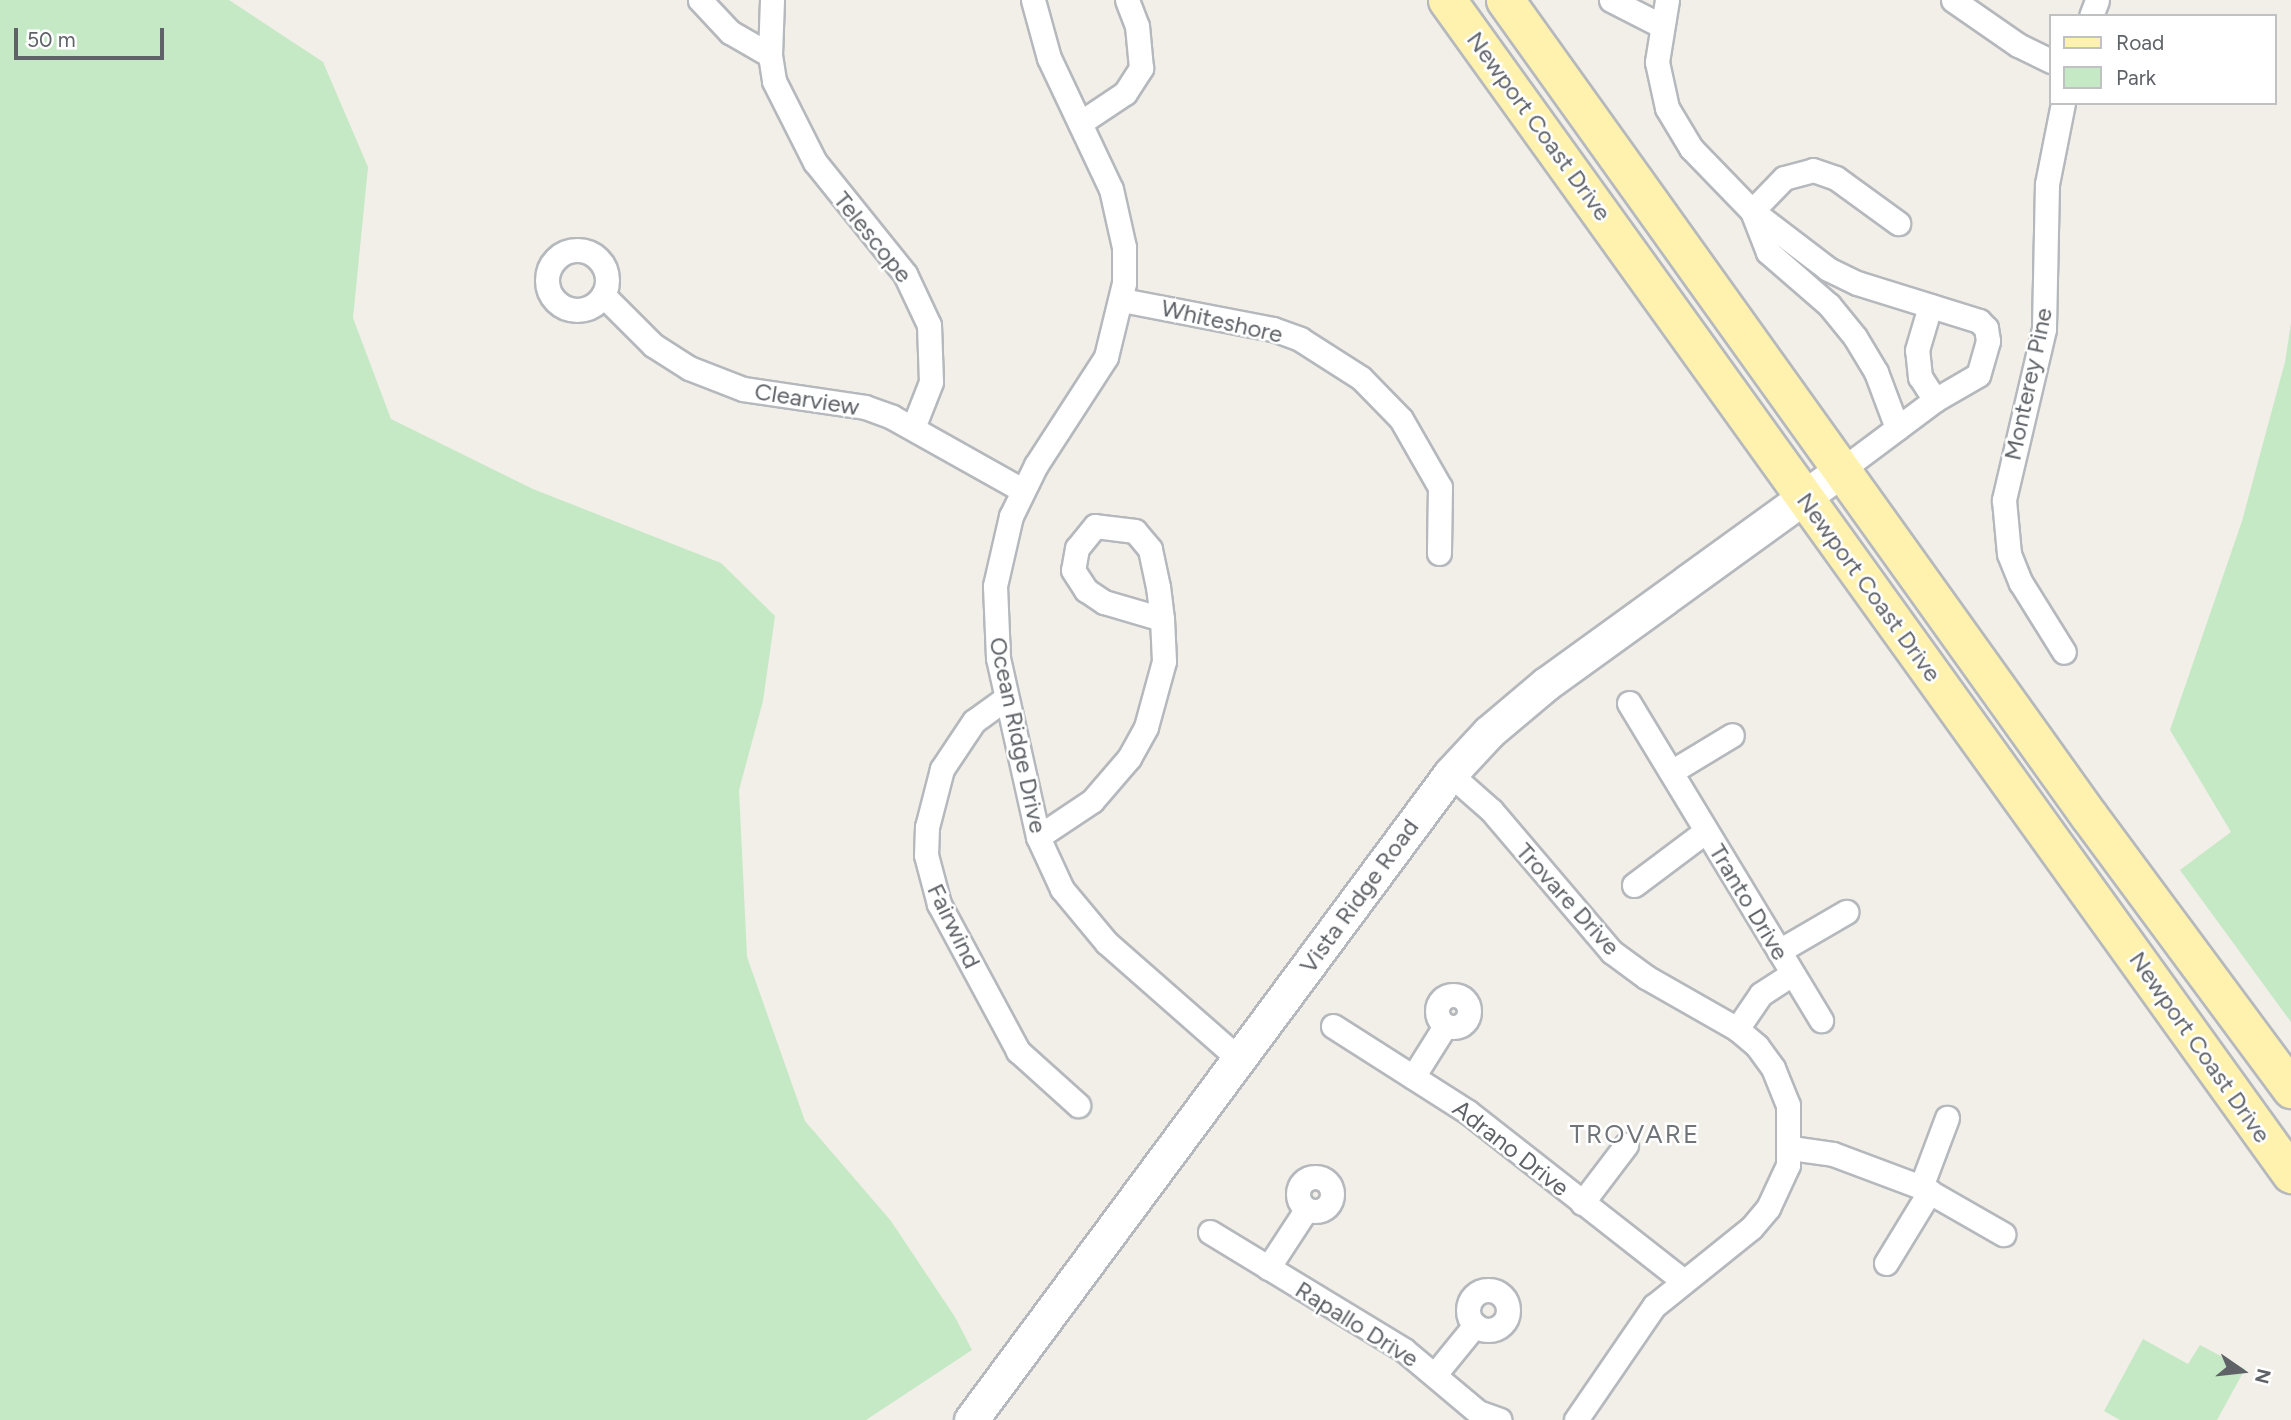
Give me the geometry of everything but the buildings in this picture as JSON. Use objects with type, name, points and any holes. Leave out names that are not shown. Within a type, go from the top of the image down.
[{"type":"main road","name":"Newport Coast Drive","points":[[1447,0],[2291,1174]]},
{"type":"main road","name":"Newport Coast Drive","points":[[1504,0],[1843,468],[2089,817],[2291,1089]]},
{"type":"street","points":[[700,0],[730,32],[769,55]]},
{"type":"street","name":"Telescope","points":[[772,0],[769,55],[774,81],[816,162],[920,298],[933,354],[931,382],[913,428]]},
{"type":"street","name":"Ocean Ridge Drive","points":[[1033,0],[1049,58],[1111,189],[1120,224],[1122,300],[1106,357],[1089,389],[1022,490],[1002,543],[995,586],[995,629],[1006,698],[1038,837],[1062,889],[1089,926],[1239,1059]]},
{"type":"street","points":[[1080,123],[1125,93],[1140,68],[1137,26],[1127,0]]},
{"type":"street","points":[[1611,0],[1660,25]]},
{"type":"street","points":[[1667,0],[1660,25],[1657,62],[1671,114],[1691,148],[1752,211],[1828,269],[1857,284],[1979,320],[1987,341],[1978,375],[1936,400],[1843,468]]},
{"type":"street","points":[[1953,0],[2018,45],[2050,61]]},
{"type":"street","name":"Monterey Pine","points":[[2063,105],[2047,184],[2044,330],[2004,500],[2009,554],[2021,583],[2064,652]]},
{"type":"street","points":[[1752,211],[1784,178],[1813,170],[1836,178],[1898,223]]},
{"type":"street","points":[[1752,211],[1768,251],[1829,305],[1855,337],[1876,372],[1896,428]]},
{"type":"street","name":"Clearview","points":[[603,295],[653,345],[715,380],[785,397],[865,407],[913,428],[1022,490]]},
{"type":"street","name":"Whiteshore","points":[[1122,300],[1273,329],[1300,340],[1361,378],[1401,419],[1440,487],[1439,552]]},
{"type":"street","points":[[1930,306],[1917,350],[1920,377],[1936,400]]},
{"type":"street","name":"Vista Ridge Road","points":[[971,1420],[1450,774],[1516,708],[1843,468]]},
{"type":"street","points":[[1038,837],[1092,801],[1129,758],[1157,695],[1164,661],[1162,619],[1150,549],[1135,531],[1095,526],[1077,548],[1073,570],[1086,590],[1104,602],[1162,619]]},
{"type":"street","name":"Fairwind","points":[[1006,698],[974,721],[942,769],[927,827],[926,856],[939,904],[1018,1051],[1079,1105]]},
{"type":"street","name":"Tranto Drive","points":[[1629,703],[1821,1020]]},
{"type":"street","points":[[1671,772],[1732,735]]},
{"type":"street","name":"Trovare Drive","points":[[1450,774],[1491,810],[1612,952],[1646,977],[1737,1029],[1757,1046],[1782,1086],[1791,1125],[1791,1148]]},
{"type":"street","name":"Tranto Drive","points":[[1634,885],[1706,831]]},
{"type":"street","points":[[1779,951],[1846,912]]},
{"type":"street","name":"Tranto Drive","points":[[1737,1029],[1761,994],[1792,974]]},
{"type":"street","name":"Adrano Drive","points":[[1333,1026],[1468,1112],[1682,1280]]},
{"type":"street","points":[[1413,1077],[1445,1026]]},
{"type":"street","points":[[1886,1263],[1925,1189],[1947,1118]]},
{"type":"street","points":[[1582,1203],[1626,1145]]},
{"type":"street","points":[[1576,1420],[1635,1330],[1682,1280],[1751,1228],[1768,1208],[1779,1190],[1791,1148],[1833,1154],[1925,1189],[2003,1234]]},
{"type":"street","points":[[1268,1268],[1306,1210]]},
{"type":"street","name":"Rapallo Drive","points":[[1210,1232],[1436,1373],[1478,1412],[1500,1420]]},
{"type":"street","points":[[1436,1373],[1475,1325]]},
{"type":"green space","points":[[0,0],[229,0],[323,62],[368,167],[353,318],[391,419],[533,489],[721,563],[775,616],[763,701],[739,790],[747,957],[805,1121],[891,1221],[955,1317],[972,1350],[866,1420],[0,1420]]},
{"type":"green space","points":[[2291,323],[2291,1022],[2180,870],[2231,832],[2170,730],[2242,521],[2285,362]]},
{"type":"green space","points":[[2143,1339],[2188,1364],[2200,1345],[2245,1369],[2217,1420],[2120,1420],[2104,1411]]},
{"type":"district","name":"TROVARE","points":[[1635,1135]]}]
